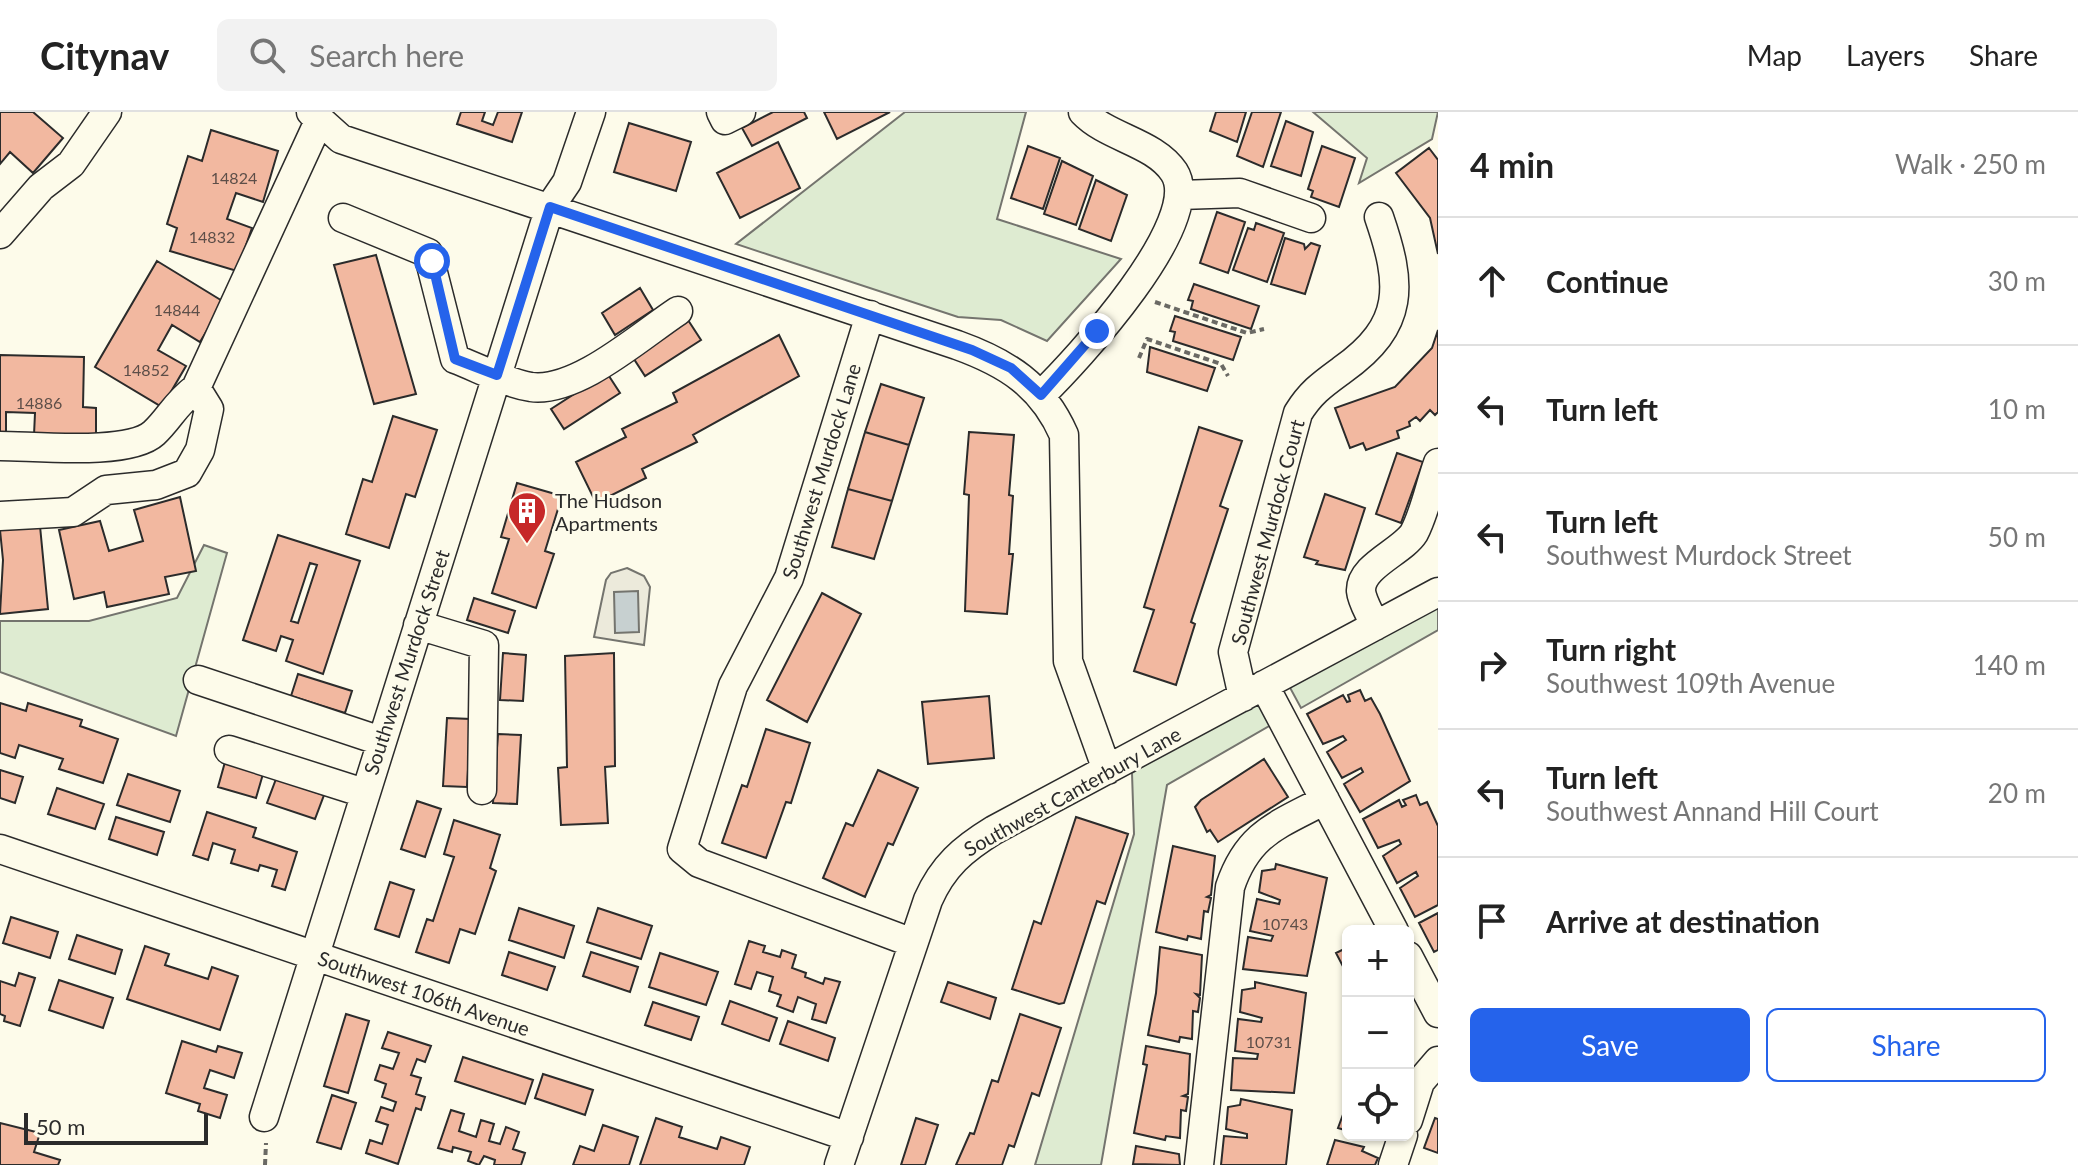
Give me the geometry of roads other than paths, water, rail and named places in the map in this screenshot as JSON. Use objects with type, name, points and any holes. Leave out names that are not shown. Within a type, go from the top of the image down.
[{"type":"street","points":[[0,234],[41,187],[71,164],[107,112]]},
{"type":"street","name":"Southwest Murdock Street","points":[[264,1117],[550,207],[567,182],[591,112]]},
{"type":"street","points":[[721,112],[725,120],[741,112]]},
{"type":"street","points":[[1041,395],[1145,271],[1166,237],[1180,195],[1179,183],[1163,160],[1116,137],[1083,112]]},
{"type":"street","points":[[0,446],[138,443],[154,433],[176,403],[196,388],[315,116],[341,139],[870,315],[994,359],[1011,368],[1041,395],[1064,435],[1068,661],[1107,770]]},
{"type":"street","points":[[1180,195],[1240,193],[1311,218]]},
{"type":"street","name":"Southwest Murdock Court","points":[[1379,217],[1397,281],[1388,325],[1343,369],[1320,383],[1298,413],[1233,652],[1254,691],[1325,800],[1391,925]]},
{"type":"street","points":[[343,218],[428,253],[455,359],[533,387],[563,384],[678,311]]},
{"type":"street","name":"Southwest Murdock Lane","points":[[870,315],[789,578],[733,686],[682,849],[699,863],[913,943]]},
{"type":"street","points":[[0,516],[73,512],[106,490],[145,487],[187,473],[200,450],[209,409],[196,388]]},
{"type":"street","points":[[138,443],[137,468],[145,487]]},
{"type":"street","points":[[1375,626],[1361,594],[1362,585],[1374,568],[1408,542],[1438,463]]},
{"type":"street","name":"Southwest Canterbury Lane","points":[[839,1165],[936,882],[957,855],[994,830],[1438,592]]},
{"type":"street","points":[[418,625],[484,645],[482,790]]},
{"type":"street","points":[[198,680],[381,741]]},
{"type":"street","points":[[229,750],[364,793]]},
{"type":"street","points":[[1199,1165],[1230,887],[1237,866],[1248,847],[1265,834],[1325,800]]},
{"type":"street","name":"Southwest 106th Avenue","points":[[0,849],[849,1137]]},
{"type":"street","points":[[1414,967],[1438,1013]]},
{"type":"street","points":[[1414,1101],[1420,1082],[1438,1061]]},
{"type":"street","points":[[1393,1165],[1401,1141]]},
{"type":"place","name":"The Hudson Apartments","points":[[527,545]]}]
